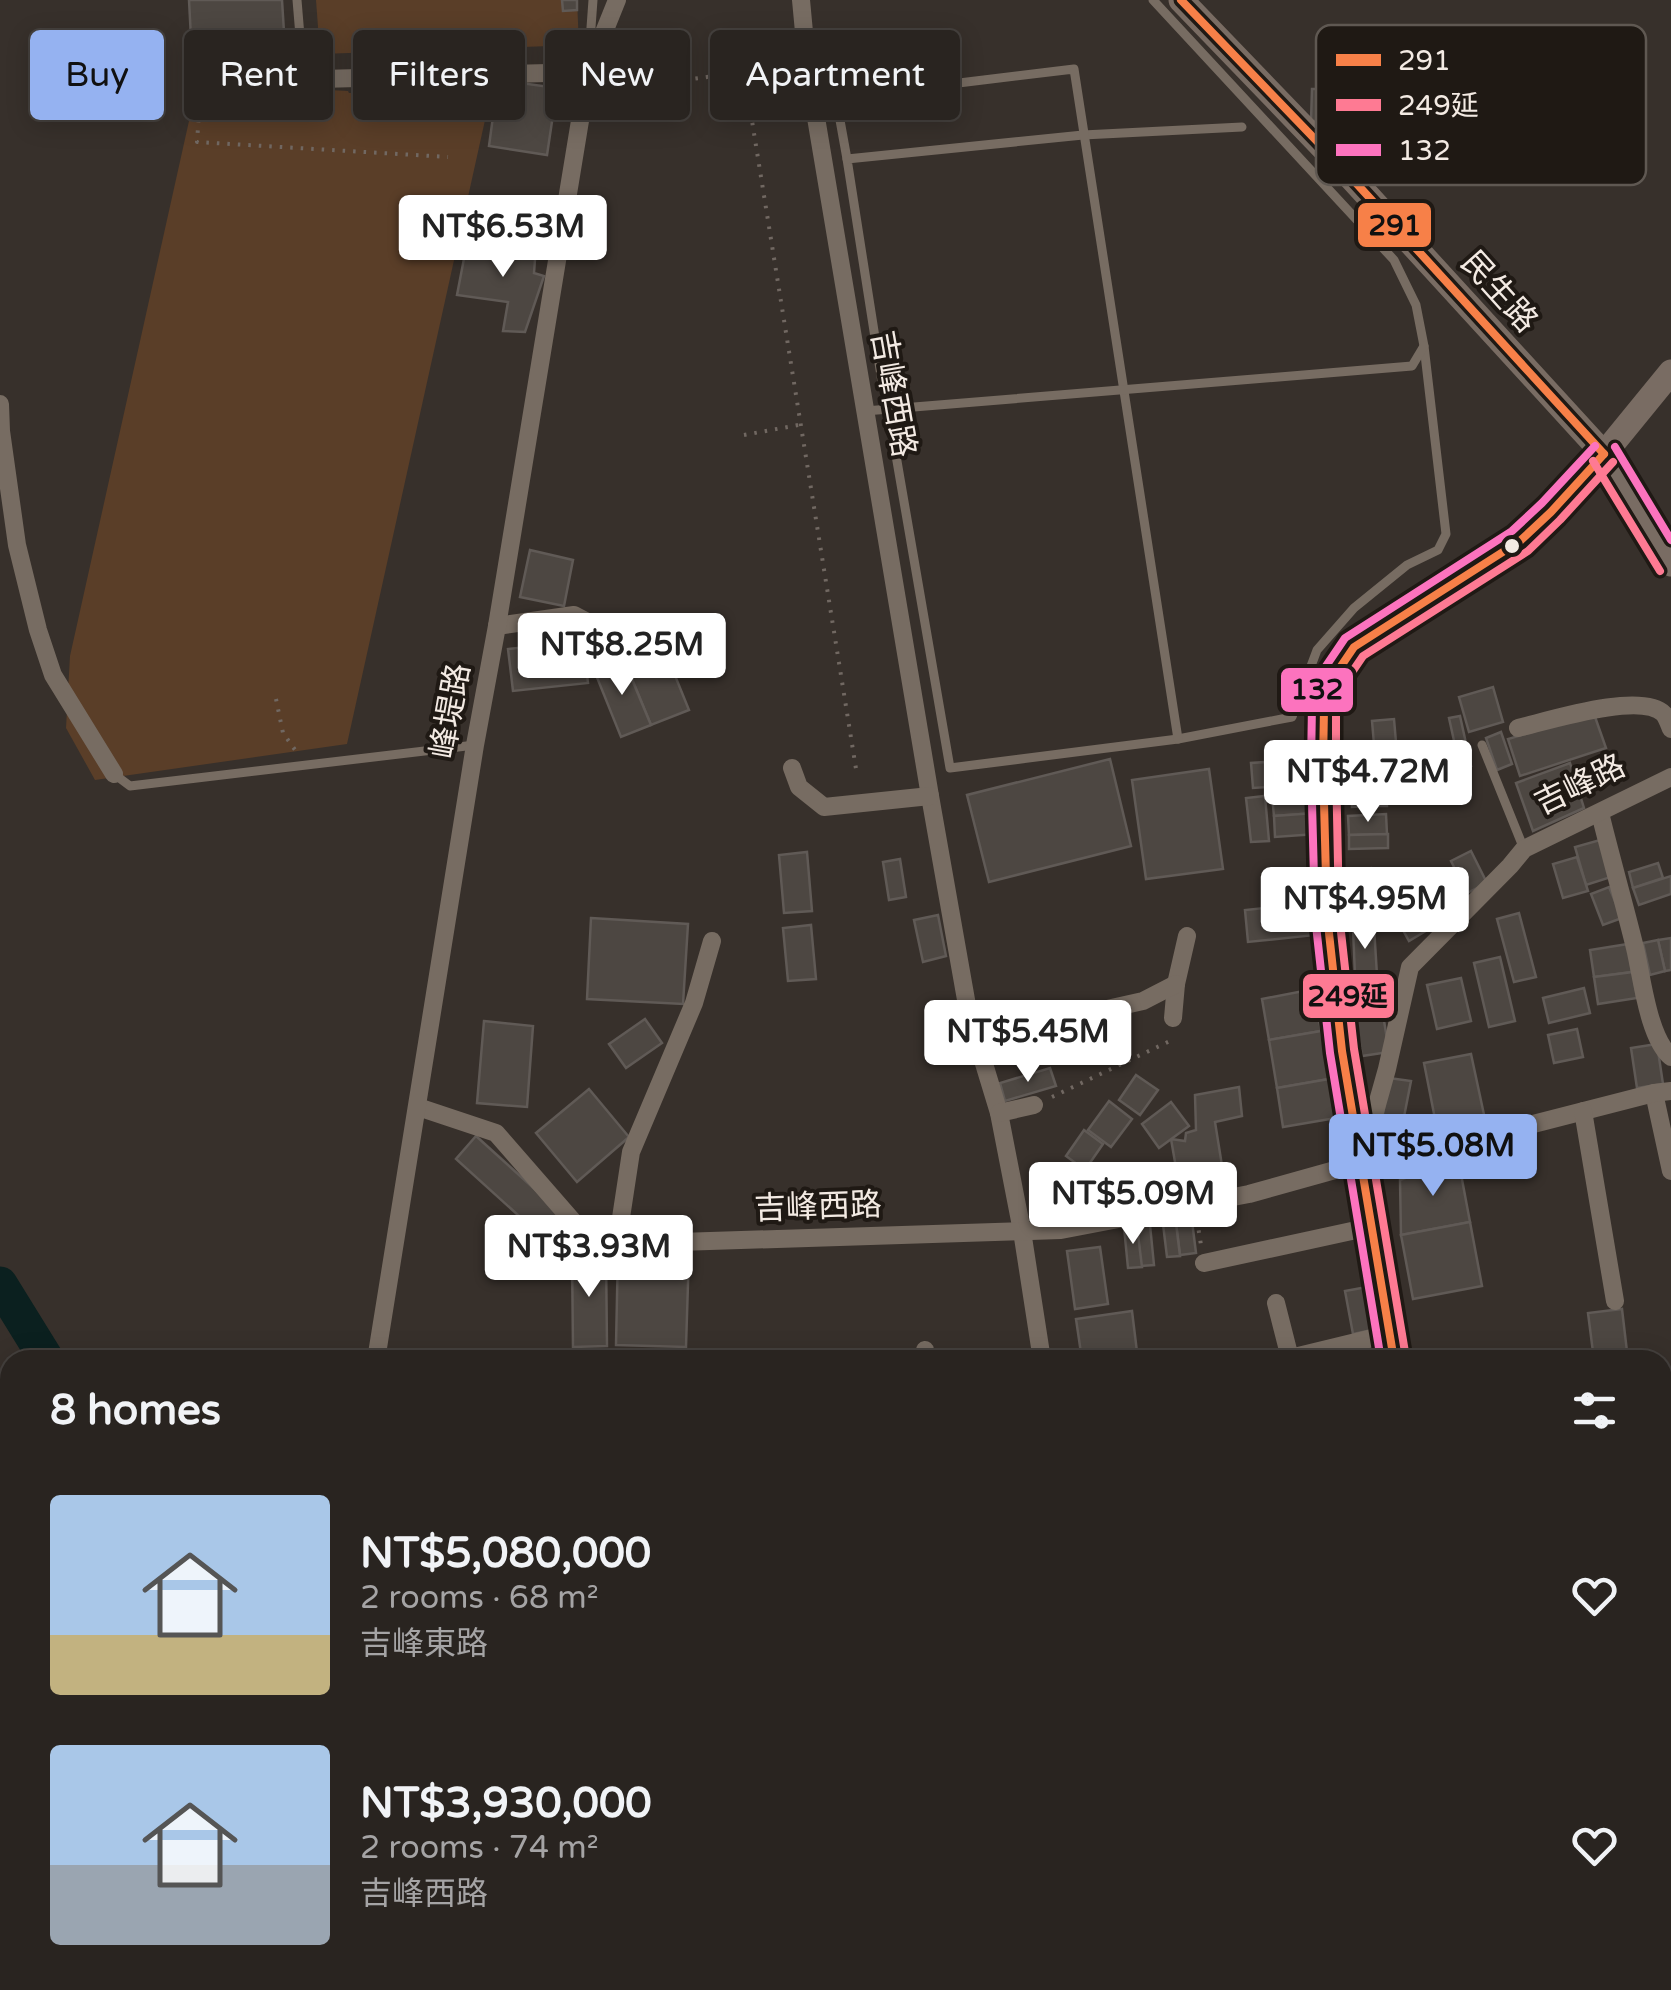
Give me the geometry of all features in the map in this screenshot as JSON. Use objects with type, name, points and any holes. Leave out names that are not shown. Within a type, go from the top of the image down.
[{"type":"street","name":"峰堤路","points":[[605,30],[617,0]]},
{"type":"street","name":"吉峰西路","points":[[801,0],[804,30]]},
{"type":"street","name":"民生路","points":[[1180,0],[1316,140]]},
{"type":"street","points":[[333,79],[545,73]]},
{"type":"street","name":"峰堤路","points":[[378,1350],[580,120]]},
{"type":"street","name":"吉峰西路","points":[[816,120],[968,1011],[999,1113],[1040,1350]]},
{"type":"street","name":"民生路","points":[[1358,185],[1604,454],[1671,564]]},
{"type":"street","points":[[1604,454],[1671,372]]},
{"type":"street","points":[[0,404],[17,545],[38,630],[53,675],[114,774]]},
{"type":"street","name":"吉峰路","points":[[1392,1347],[1342,1052],[1328,916],[1324,708],[1335,675],[1354,647],[1520,541],[1604,454]]},
{"type":"street","points":[[497,626],[574,615],[616,637]]},
{"type":"street","name":"吉峰路","points":[[1518,728],[1608,707],[1647,705],[1664,714],[1671,728]]},
{"type":"street","points":[[792,768],[799,786],[824,808],[930,796]]},
{"type":"street","name":"吉峰路","points":[[1360,1163],[1410,967],[1524,849],[1671,776]]},
{"type":"street","points":[[1600,813],[1647,1007],[1664,1050],[1671,1057]]},
{"type":"street","points":[[1173,1018],[1187,936]]},
{"type":"street","points":[[617,1244],[631,1152],[694,1002],[712,941]]},
{"type":"street","points":[[977,1038],[1143,1001],[1176,984]]},
{"type":"street","points":[[1663,1092],[1671,1171]]},
{"type":"street","name":"吉峰西路","points":[[418,1108],[496,1133],[584,1234],[617,1244],[1061,1230],[1248,1194],[1360,1163],[1440,1148],[1663,1092]]},
{"type":"street","points":[[999,1113],[1034,1105]]},
{"type":"street","points":[[1584,1111],[1615,1301]]},
{"type":"street","points":[[1204,1263],[1370,1227]]},
{"type":"street","points":[[1276,1303],[1288,1350]]},
{"type":"street","points":[[1366,1350],[1392,1347]]},
{"type":"lane","points":[[297,0],[299,30]]},
{"type":"lane","points":[[591,30],[593,0]]},
{"type":"lane","points":[[1153,0],[1316,176]]},
{"type":"lane","points":[[1178,738],[1074,68],[836,98],[882,382],[899,409],[893,438],[950,768],[1178,738],[1292,718],[1317,650],[1354,608],[1406,565],[1438,550],[1446,534],[1416,305],[1394,260],[1324,185]]},
{"type":"lane","points":[[847,159],[1083,135],[1242,127]]},
{"type":"lane","points":[[866,412],[1412,366],[1424,346]]},
{"type":"lane","points":[[114,774],[130,786],[475,744]]},
{"type":"lane","points":[[1482,746],[1524,849]]},
{"type":"path","points":[[198,120],[196,142],[448,157]]},
{"type":"path","points":[[752,120],[857,775]]},
{"type":"path","points":[[744,435],[802,424]]},
{"type":"path","points":[[276,700],[283,733],[304,764]]},
{"type":"path","points":[[1034,1105],[1170,1041],[1173,1018]]},
{"type":"path","points":[[1194,1205],[1204,1263]]},
{"type":"shaded area","points":[[316,0],[577,0],[578,30],[545,30],[545,46],[525,47],[525,30],[353,30],[353,53],[333,54],[333,30],[318,30]]},
{"type":"shaded area","points":[[333,90],[353,93],[353,120],[485,120],[347,744],[95,780],[66,728],[70,656],[189,120],[333,120]]},
{"type":"building","points":[[189,0],[282,0],[284,30],[191,30]]},
{"type":"building","points":[[562,0],[577,0],[577,10],[563,11]]},
{"type":"building","points":[[525,84],[545,86],[545,120],[552,120],[547,155],[489,146],[493,120],[525,120]]},
{"type":"building","points":[[1312,89],[1316,89],[1316,121],[1311,121]]},
{"type":"building","points":[[467,243],[536,246],[534,273],[544,276],[525,332],[503,331],[508,302],[457,295]]},
{"type":"building","points":[[530,550],[573,560],[564,606],[520,597]]},
{"type":"building","points":[[583,641],[588,683],[513,691],[508,649]]},
{"type":"building","points":[[661,641],[689,710],[651,725],[623,657]]},
{"type":"building","points":[[623,658],[651,725],[621,737],[594,670]]},
{"type":"building","points":[[1493,687],[1503,722],[1469,732],[1459,697]]},
{"type":"building","points":[[1594,714],[1606,748],[1520,776],[1508,739]]},
{"type":"building","points":[[1460,716],[1471,766],[1460,768],[1449,718]]},
{"type":"building","points":[[1394,719],[1397,754],[1375,756],[1372,721]]},
{"type":"building","points":[[1501,732],[1512,764],[1497,770],[1486,738]]},
{"type":"building","points":[[1110,759],[1131,846],[989,882],[967,795]]},
{"type":"building","points":[[1312,759],[1314,784],[1253,788],[1251,763]]},
{"type":"building","points":[[1570,763],[1584,808],[1533,831],[1516,783]]},
{"type":"building","points":[[1209,769],[1223,869],[1146,879],[1132,780]]},
{"type":"building","points":[[1372,770],[1385,770],[1387,806],[1373,806]]},
{"type":"building","points":[[1351,771],[1372,771],[1373,806],[1352,807]]},
{"type":"building","points":[[1313,793],[1315,813],[1274,816],[1272,796]]},
{"type":"building","points":[[1265,796],[1269,841],[1251,842],[1246,798]]},
{"type":"building","points":[[1315,813],[1316,834],[1275,837],[1274,816]]},
{"type":"building","points":[[1386,814],[1387,834],[1349,835],[1348,816]]},
{"type":"building","points":[[1388,834],[1388,848],[1349,849],[1349,835]]},
{"type":"building","points":[[1600,840],[1611,877],[1586,885],[1575,847]]},
{"type":"building","points":[[1471,851],[1487,883],[1467,893],[1451,861]]},
{"type":"building","points":[[807,852],[812,911],[784,913],[779,855]]},
{"type":"building","points":[[1577,857],[1588,891],[1563,898],[1553,864]]},
{"type":"building","points":[[900,859],[906,897],[889,900],[883,862]]},
{"type":"building","points":[[1658,863],[1663,878],[1633,888],[1629,872]]},
{"type":"building","points":[[1371,868],[1373,901],[1353,903],[1351,870]]},
{"type":"building","points":[[1449,872],[1464,905],[1433,918],[1418,886]]},
{"type":"building","points":[[1671,876],[1671,894],[1639,905],[1633,888]]},
{"type":"building","points":[[1609,887],[1622,918],[1603,925],[1591,894]]},
{"type":"building","points":[[1418,897],[1434,926],[1409,941],[1393,912]]},
{"type":"building","points":[[1312,903],[1315,935],[1248,942],[1245,910]]},
{"type":"building","points":[[1519,913],[1536,977],[1514,982],[1497,919]]},
{"type":"building","points":[[938,915],[946,956],[923,962],[914,920]]},
{"type":"building","points":[[591,918],[688,924],[683,1004],[587,999]]},
{"type":"building","points":[[811,925],[816,979],[788,981],[783,928]]},
{"type":"building","points":[[1374,927],[1377,975],[1355,976],[1353,928]]},
{"type":"building","points":[[1671,938],[1671,970],[1665,971],[1658,940]]},
{"type":"building","points":[[1658,940],[1665,971],[1650,975],[1643,943]]},
{"type":"building","points":[[1628,944],[1632,972],[1594,977],[1590,950]]},
{"type":"building","points":[[1500,957],[1515,1021],[1489,1027],[1474,963]]},
{"type":"building","points":[[1633,972],[1637,998],[1598,1004],[1594,977]]},
{"type":"building","points":[[1461,978],[1471,1021],[1437,1029],[1427,985]]},
{"type":"building","points":[[1584,988],[1590,1013],[1549,1023],[1543,998]]},
{"type":"building","points":[[1314,989],[1321,1031],[1269,1040],[1262,999]]},
{"type":"building","points":[[1379,989],[1389,1052],[1362,1056],[1351,994]]},
{"type":"building","points":[[645,1019],[662,1043],[626,1068],[609,1044]]},
{"type":"building","points":[[484,1021],[533,1026],[527,1107],[477,1103]]},
{"type":"building","points":[[1577,1029],[1583,1057],[1554,1063],[1548,1035]]},
{"type":"building","points":[[1321,1031],[1329,1079],[1277,1088],[1269,1040]]},
{"type":"building","points":[[1657,1044],[1663,1084],[1637,1088],[1631,1048]]},
{"type":"building","points":[[1471,1054],[1486,1124],[1438,1134],[1424,1063]]},
{"type":"building","points":[[1050,1068],[1056,1086],[1005,1101],[1000,1083]]},
{"type":"building","points":[[1136,1075],[1158,1090],[1140,1115],[1119,1100]]},
{"type":"building","points":[[1389,1078],[1411,1081],[1403,1122],[1393,1137],[1380,1132]]},
{"type":"building","points":[[1329,1079],[1336,1118],[1283,1127],[1277,1088]]},
{"type":"building","points":[[1239,1087],[1242,1116],[1215,1122],[1223,1172],[1210,1168],[1213,1184],[1180,1191],[1171,1139],[1185,1141],[1186,1133],[1196,1130],[1195,1095]]},
{"type":"building","points":[[589,1089],[629,1137],[577,1182],[536,1133]]},
{"type":"building","points":[[1109,1101],[1132,1119],[1111,1147],[1088,1130]]},
{"type":"building","points":[[1171,1102],[1189,1126],[1159,1148],[1142,1124]]},
{"type":"building","points":[[1084,1130],[1103,1144],[1085,1170],[1066,1156]]},
{"type":"building","points":[[476,1136],[561,1213],[540,1235],[456,1159]]},
{"type":"building","points":[[1458,1158],[1470,1222],[1401,1235],[1400,1180]]},
{"type":"building","points":[[1191,1213],[1196,1253],[1180,1255],[1175,1215]]},
{"type":"building","points":[[1175,1215],[1180,1256],[1167,1257],[1162,1216]]},
{"type":"building","points":[[1470,1222],[1482,1286],[1413,1299],[1401,1235]]},
{"type":"building","points":[[1150,1225],[1154,1265],[1141,1266],[1137,1226]]},
{"type":"building","points":[[1137,1226],[1142,1267],[1128,1268],[1124,1227]]},
{"type":"building","points":[[1100,1247],[1108,1304],[1075,1309],[1067,1251]]},
{"type":"building","points":[[618,1250],[689,1252],[686,1347],[616,1345]]},
{"type":"building","points":[[572,1254],[606,1254],[607,1346],[573,1347]]},
{"type":"building","points":[[1378,1285],[1386,1327],[1353,1334],[1345,1291]]},
{"type":"building","points":[[1622,1309],[1627,1350],[1593,1350],[1588,1313]]},
{"type":"building","points":[[1132,1311],[1137,1350],[1081,1350],[1076,1319]]},
{"type":"building","points":[[1383,1342],[1385,1350],[1343,1350]]},
{"type":"waterway","points":[[0,1284],[41,1350]]},
{"type":"transit line","name":"291","points":[[1181,0],[1316,140]]},
{"type":"transit line","name":"291","points":[[1358,185],[1604,454]]},
{"type":"transit line","name":"132","points":[[1379,1350],[1330,1053],[1315,916],[1312,705],[1324,669],[1345,638],[1512,531],[1595,446]]},
{"type":"transit line","name":"132","points":[[1615,447],[1671,540]]},
{"type":"transit line","name":"291","points":[[1392,1350],[1342,1051],[1327,915],[1324,708],[1335,675],[1354,647],[1520,541],[1604,454]]},
{"type":"transit line","name":"249延","points":[[1593,461],[1660,571]]},
{"type":"transit line","name":"249延","points":[[1405,1350],[1354,1049],[1339,914],[1336,710],[1346,681],[1363,656],[1528,551],[1613,462]]}]
